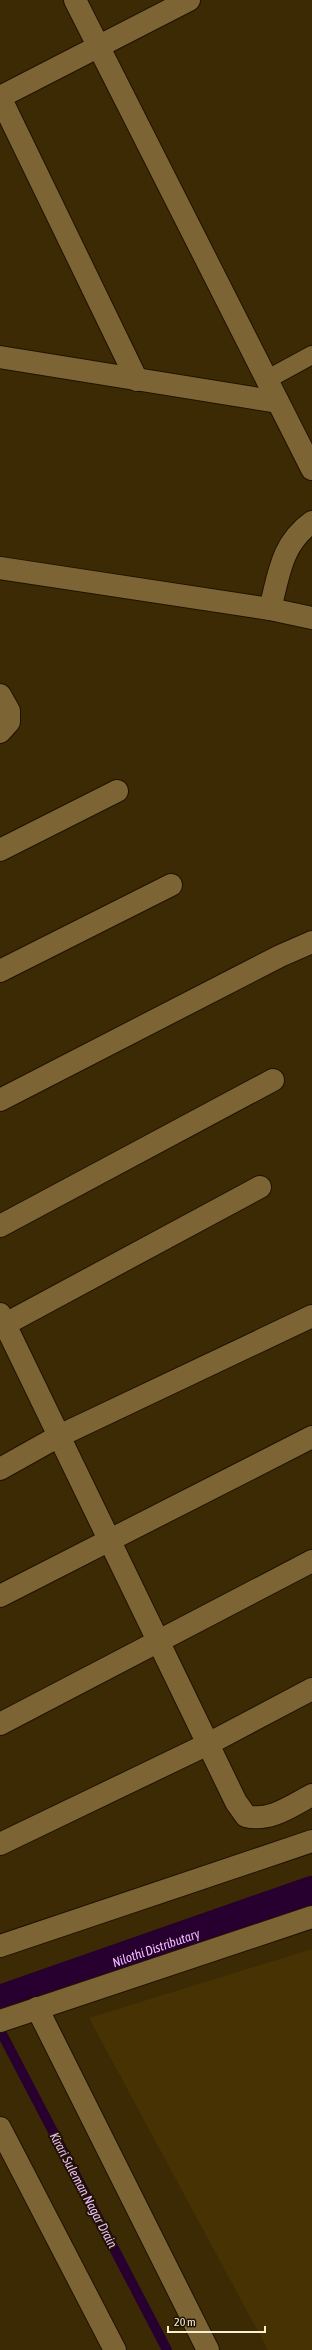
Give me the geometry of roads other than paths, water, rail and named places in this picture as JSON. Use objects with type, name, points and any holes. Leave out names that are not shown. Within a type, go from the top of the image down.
[{"type":"street","points":[[75,0],[312,469]]},
{"type":"street","points":[[137,380],[0,97],[189,0]]},
{"type":"street","points":[[0,358],[278,402]]},
{"type":"street","points":[[270,609],[284,553],[298,535],[312,522]]},
{"type":"street","points":[[0,568],[270,609],[312,618]]},
{"type":"street","points":[[0,695],[9,711],[9,722],[0,732]]},
{"type":"street","points":[[0,850],[117,791]]},
{"type":"street","points":[[0,971],[171,885]]},
{"type":"street","points":[[0,1100],[280,956],[312,942]]},
{"type":"street","points":[[0,1226],[272,1080]]},
{"type":"street","points":[[260,1187],[2,1322],[59,1436],[236,1802],[246,1816],[257,1818],[271,1816],[312,1795]]},
{"type":"street","points":[[0,1469],[59,1436],[312,1316]]},
{"type":"street","points":[[0,1596],[312,1437]]},
{"type":"street","points":[[0,1724],[312,1561]]},
{"type":"street","points":[[0,1844],[208,1744],[312,1689]]},
{"type":"street","points":[[1,1945],[312,1841]]},
{"type":"street","points":[[7,2018],[312,1917]]},
{"type":"street","points":[[37,2008],[208,2350]]},
{"type":"street","points":[[0,2128],[115,2350]]},
{"type":"lane","points":[[266,380],[312,355]]},
{"type":"waterway","name":"Nilothi Distributary","points":[[0,2002],[312,1893]]},
{"type":"waterway","name":"Kirari Suleman Nagar Drain","points":[[0,2030],[167,2350]]}]
